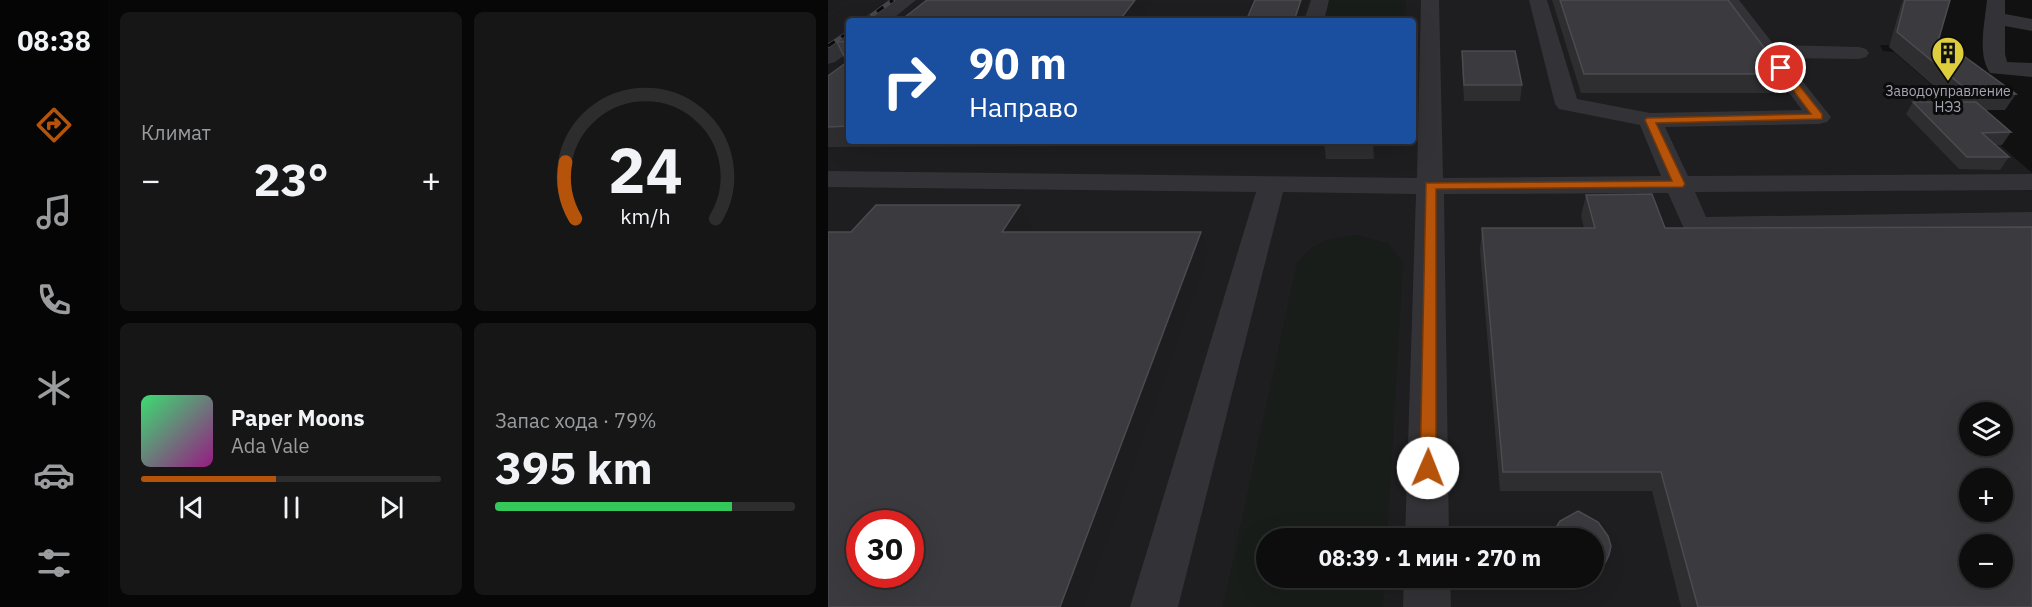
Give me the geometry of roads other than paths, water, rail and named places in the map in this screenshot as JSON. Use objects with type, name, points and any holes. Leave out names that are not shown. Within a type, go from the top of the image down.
[{"type":"street","points":[[882,18],[907,0]]},
{"type":"street","points":[[1315,18],[1320,0]]},
{"type":"street","points":[[1428,528],[1430,186],[1422,101],[1430,0]]},
{"type":"street","points":[[1538,0],[1567,104],[1650,120],[1818,117],[1729,0]]},
{"type":"street","points":[[2032,25],[1996,9],[1994,54],[1998,68],[2032,70]]},
{"type":"street","points":[[828,58],[846,44]]},
{"type":"street","points":[[1768,51],[1859,53]]},
{"type":"street","points":[[1650,120],[1696,226],[2032,221]]},
{"type":"street","points":[[828,179],[1430,186],[2032,182]]},
{"type":"street","points":[[1154,607],[1272,184]]},
{"type":"street","points":[[1427,588],[1427,607]]},
{"type":"railway","points":[[868,18],[893,0]]},
{"type":"railway","points":[[828,46],[846,34]]},
{"type":"place","name":"Заводоуправление НЭЗ","points":[[1948,82]]}]
